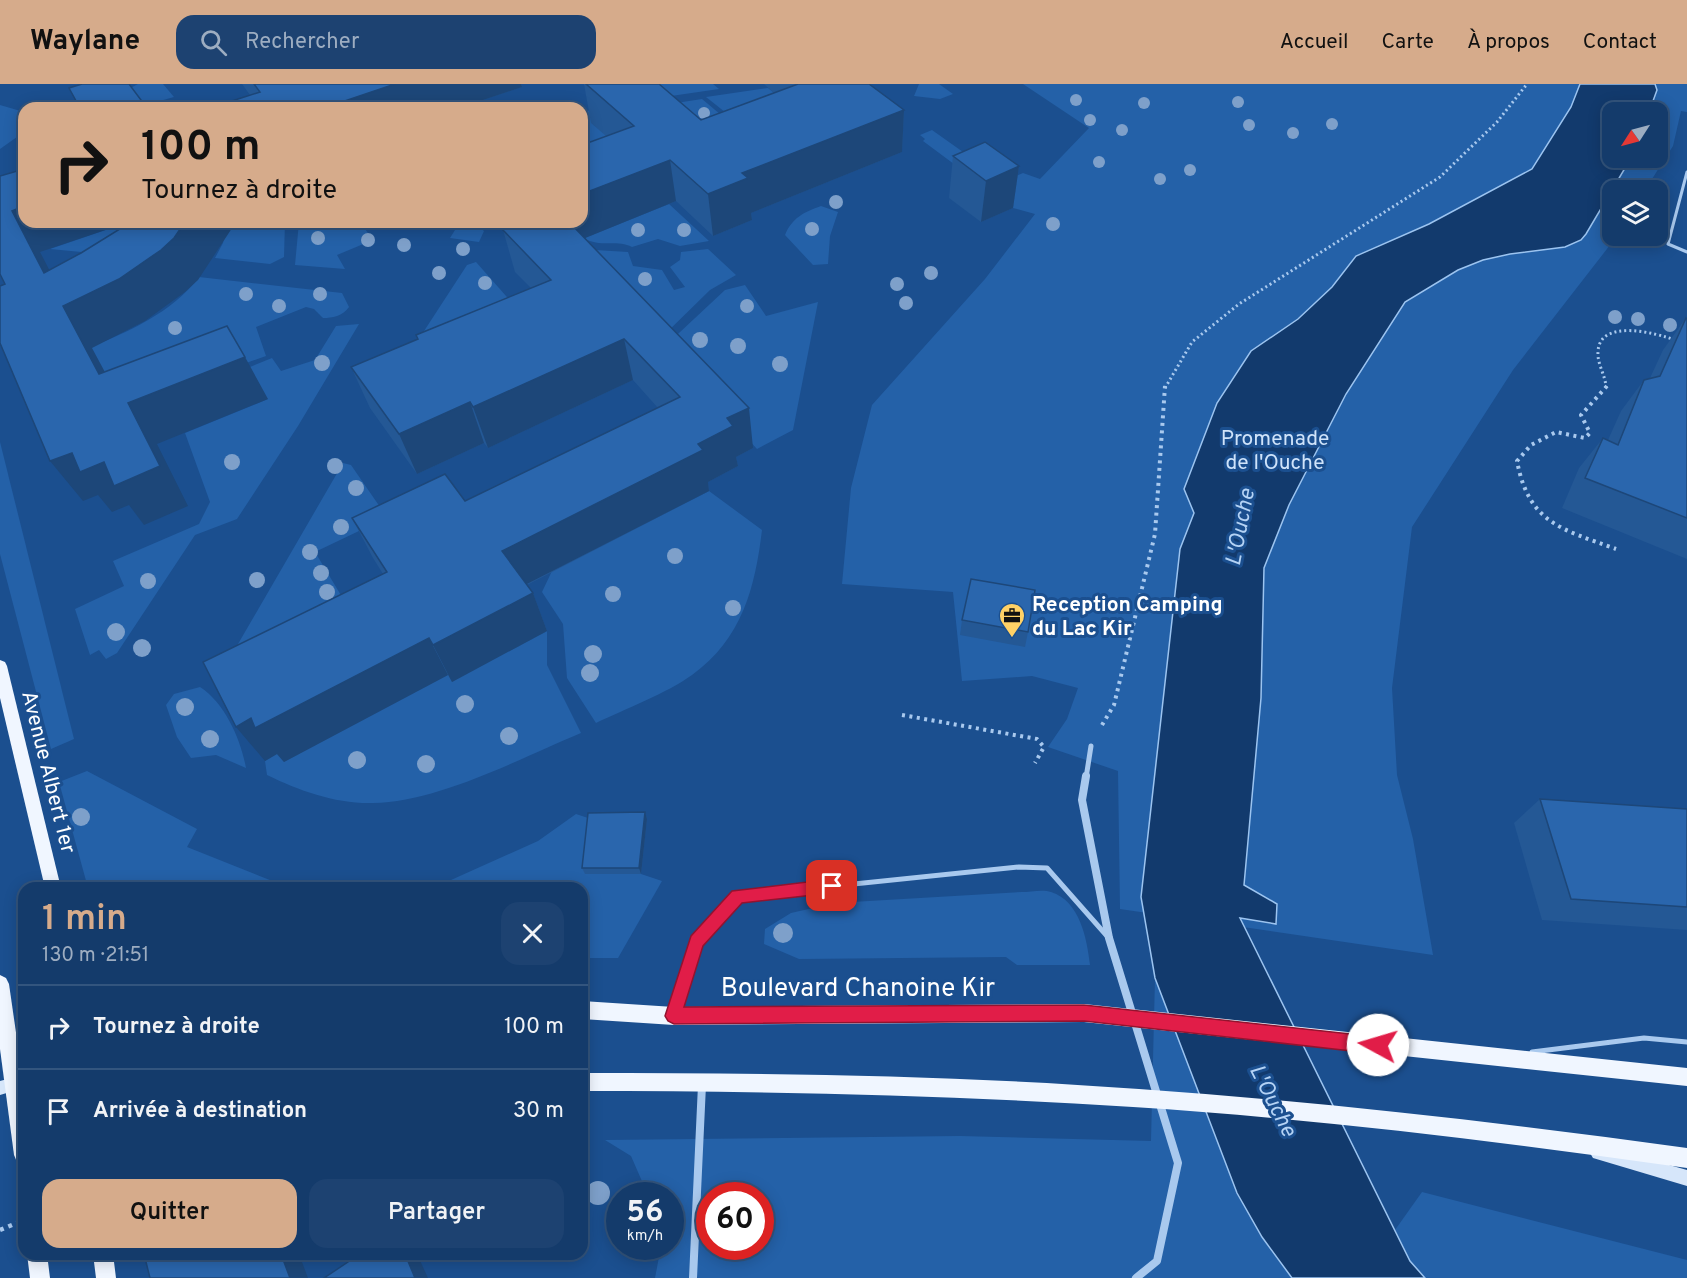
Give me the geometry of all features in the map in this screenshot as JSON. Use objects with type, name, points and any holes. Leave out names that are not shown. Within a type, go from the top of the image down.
[{"type":"main road","name":"Avenue Albert 1er","points":[[0,666],[52,882]]},
{"type":"main road","points":[[0,984],[18,1102]]},
{"type":"main road","name":"Boulevard Chanoine Kir","points":[[588,1010],[674,1016],[1084,1013],[1687,1077]]},
{"type":"main road","points":[[588,1082],[703,1081],[1117,1095],[1525,1134],[1687,1158]]},
{"type":"main road","points":[[1525,1134],[1687,1178]]},
{"type":"main road","points":[[38,1260],[40,1278]]},
{"type":"main road","points":[[104,1260],[106,1278]]},
{"type":"street","points":[[1091,746],[1082,800],[1109,938],[1178,1163],[1158,1261],[1136,1278]]},
{"type":"street","points":[[693,1278],[703,1081]]},
{"type":"lane","points":[[1687,172],[1668,244],[1687,252]]},
{"type":"lane","points":[[674,1016],[697,942],[738,896],[1019,867],[1047,868],[1109,938]]},
{"type":"lane","points":[[1491,1058],[1644,1038],[1687,1042]]},
{"type":"path","points":[[1091,746],[1114,705],[1155,534],[1166,387],[1192,342],[1239,304],[1440,177],[1497,122],[1527,84]]},
{"type":"path","points":[[1616,549],[1556,526],[1543,517],[1528,503],[1519,481],[1517,461],[1531,445],[1556,432],[1585,438],[1590,433],[1581,415],[1607,387],[1598,350],[1601,340],[1608,334],[1648,331],[1682,342]]},
{"type":"path","points":[[902,715],[1037,740],[1044,747],[1035,763]]},
{"type":"path","points":[[0,1230],[18,1222]]},
{"type":"green space","points":[[138,84],[163,84],[174,97],[156,102],[104,102]]},
{"type":"green space","points":[[639,84],[713,84],[719,89],[671,96]]},
{"type":"green space","points":[[919,84],[939,84],[953,94],[940,99],[914,96]]},
{"type":"green space","name":"Promenade de l'Ouche","points":[[1023,84],[1687,84],[1687,112],[1681,111],[1673,146],[1668,154],[1668,102],[1602,102],[1602,168],[1659,168],[1651,180],[1602,180],[1602,246],[1609,246],[1513,370],[1412,527],[1392,688],[1397,775],[1413,839],[1433,955],[1120,909],[1118,771],[1048,747],[1067,719],[1078,688],[1032,676],[962,681],[953,592],[842,584],[851,488],[872,405],[985,279],[1035,214],[1013,208],[923,141],[925,139],[920,135],[932,130],[1004,181],[1023,173],[1040,179],[1089,128]]},
{"type":"green space","points":[[768,88],[810,121],[759,139],[706,97]]},
{"type":"green space","points":[[702,99],[751,140],[663,105]]},
{"type":"green space","points":[[0,105],[18,110],[18,136],[0,149]]},
{"type":"green space","points":[[611,106],[609,139],[588,148],[588,111]]},
{"type":"green space","points":[[669,204],[709,241],[680,246],[658,239],[632,247],[590,241],[584,238]]},
{"type":"green space","points":[[821,206],[838,212],[830,236],[828,264],[813,265],[785,235],[799,216]]},
{"type":"green space","points":[[111,228],[135,228],[92,253],[50,249]]},
{"type":"green space","points":[[226,228],[285,228],[284,257],[270,264],[215,258],[223,243]]},
{"type":"green space","points":[[298,228],[364,228],[373,240],[337,255],[345,269],[295,265]]},
{"type":"green space","points":[[456,228],[480,228],[484,231],[479,242],[450,238]]},
{"type":"green space","points":[[708,249],[736,275],[710,290],[662,337],[595,250],[628,252],[633,266],[662,270],[674,290],[685,287],[670,267],[680,260],[681,252]]},
{"type":"green space","points":[[476,262],[513,304],[385,391],[467,265]]},
{"type":"green space","points":[[199,277],[342,293],[349,307],[337,316],[323,318],[314,309],[306,307],[256,327],[266,356],[246,363],[250,367],[272,358],[281,371],[315,360],[336,326],[359,324],[298,426],[237,519],[195,535],[117,653],[106,659],[99,650],[90,655],[75,609],[124,586],[113,561],[199,524],[210,502],[185,433],[268,399],[128,415],[87,348],[118,336],[163,311]]},
{"type":"green space","points":[[745,285],[766,316],[818,302],[793,430],[757,449],[664,347],[725,290]]},
{"type":"green space","points":[[0,442],[74,739],[51,749],[0,554]]},
{"type":"green space","points":[[343,463],[351,465],[380,507],[405,509],[315,552],[363,632],[220,675]]},
{"type":"green space","points":[[709,491],[762,530],[755,572],[743,611],[723,645],[692,675],[596,723],[567,678],[563,624],[542,592],[552,571]]},
{"type":"green space","points":[[547,631],[547,665],[581,733],[479,777],[452,787],[398,801],[359,803],[332,799],[305,791],[267,775],[265,761],[416,662],[511,650]]},
{"type":"green space","points":[[200,687],[217,702],[231,723],[246,768],[216,755],[191,758],[177,737],[166,705],[174,694]]},
{"type":"green space","points":[[87,771],[197,829],[187,847],[275,882],[86,882],[59,782]]},
{"type":"green space","points":[[576,814],[591,819],[585,874],[641,874],[662,881],[618,958],[588,958],[588,882],[439,882],[451,880],[538,841]]},
{"type":"green space","points":[[1048,891],[1061,897],[1075,912],[1084,933],[1090,965],[1017,965],[1006,957],[799,959],[764,944],[765,929],[791,913],[835,903]]},
{"type":"green space","points":[[1155,978],[1237,1193],[1262,1237],[1292,1278],[655,1278],[658,1260],[684,1260],[684,1182],[642,1182],[631,1156],[605,1140],[960,1136],[1151,1141]]},
{"type":"green space","points":[[1422,1192],[1687,1260],[1687,1278],[1425,1278],[1410,1261],[1395,1230]]},
{"type":"water","name":"L'Ouche","points":[[1580,84],[1655,84],[1657,90],[1653,102],[1602,102],[1602,168],[1625,168],[1618,180],[1602,180],[1602,207],[1581,240],[1565,247],[1483,260],[1458,270],[1405,302],[1346,394],[1289,505],[1264,568],[1261,698],[1244,885],[1277,904],[1276,924],[1240,918],[1410,1261],[1425,1278],[1292,1278],[1262,1237],[1237,1193],[1155,978],[1141,897],[1180,549],[1194,513],[1184,489],[1217,403],[1251,351],[1298,319],[1332,287],[1356,256],[1429,224],[1532,169],[1571,107]]},
{"type":"building","points":[[82,84],[129,84],[142,102],[77,102],[69,88]]},
{"type":"building","points":[[254,84],[395,84],[342,102],[229,102],[260,92]]},
{"type":"building","points":[[586,84],[659,84],[701,120],[798,84],[869,84],[904,110],[742,173],[748,178],[708,194],[670,160],[588,192],[588,143],[634,126]]},
{"type":"building","points":[[985,142],[1019,166],[986,181],[953,156]]},
{"type":"building","points":[[18,171],[18,208],[12,211],[18,228],[21,228],[44,273],[121,228],[181,228],[161,250],[119,279],[63,306],[99,374],[227,326],[245,357],[128,403],[160,466],[114,486],[104,462],[80,472],[72,453],[50,461],[0,343],[0,286],[5,284],[0,274],[0,176]]},
{"type":"building","points":[[508,228],[575,228],[749,408],[727,418],[733,426],[698,444],[703,450],[502,551],[533,593],[433,645],[429,638],[255,728],[251,718],[236,727],[203,662],[387,572],[352,518],[445,474],[465,501],[680,397],[624,339],[473,407],[470,402],[399,434],[351,367],[418,339],[416,335],[551,280],[503,230]]},
{"type":"building","points":[[1686,318],[1687,518],[1585,478],[1603,438],[1618,445],[1644,380],[1660,376]]},
{"type":"building","points":[[971,579],[1035,590],[1028,632],[962,620]]},
{"type":"building","points":[[1540,799],[1687,809],[1687,907],[1571,899]]},
{"type":"building","points":[[645,812],[639,868],[582,868],[588,813]]},
{"type":"building","points":[[146,1260],[283,1260],[290,1278],[150,1278]]},
{"type":"building","points":[[351,1260],[408,1260],[415,1278],[324,1278]]},
{"type":"place","name":"Reception Camping du Lac Kir","points":[[1012,639]]},
{"type":"route","points":[[832,886],[738,896],[697,942],[674,1016],[1084,1013],[1378,1045]]}]
